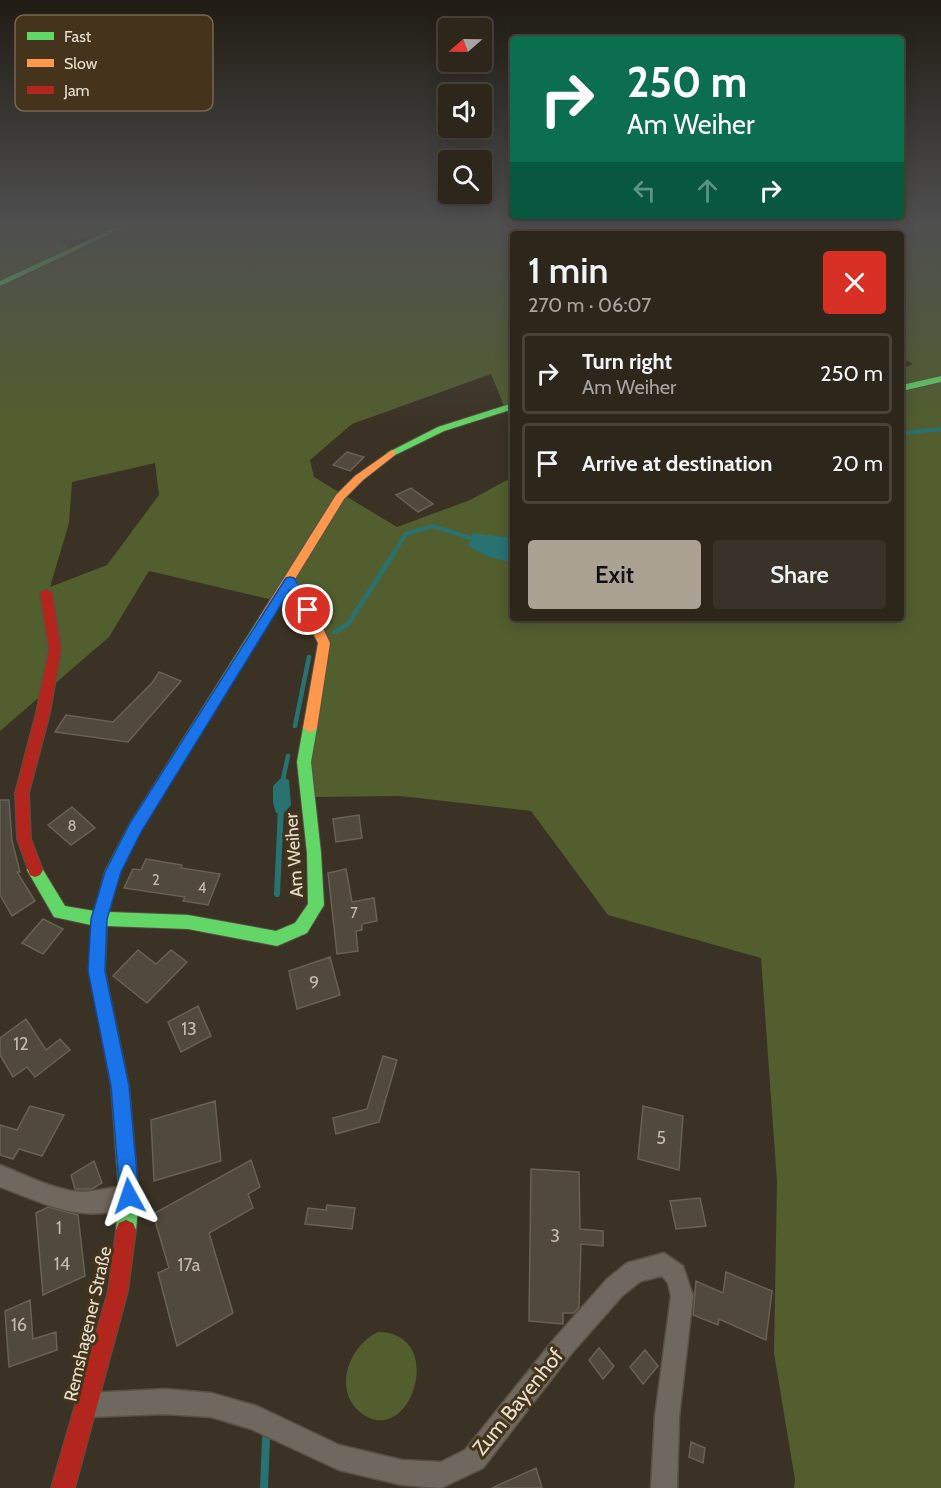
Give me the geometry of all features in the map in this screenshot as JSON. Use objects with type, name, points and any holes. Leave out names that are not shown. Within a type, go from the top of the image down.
[{"type":"street","points":[[904,388],[941,379]]},
{"type":"street","name":"Remshagener Straße","points":[[63,1488],[118,1291],[129,1196],[120,1086],[97,971],[99,919],[113,872],[135,827],[340,496],[364,471],[407,442],[510,407]]},
{"type":"street","name":"Am Weiher","points":[[46,593],[55,649],[43,713],[22,793],[24,839],[36,873],[60,912],[99,919],[188,922],[277,939],[301,928],[316,905],[314,853],[304,762],[324,644],[300,593],[290,580]]},
{"type":"street","points":[[0,1176],[70,1202],[92,1204],[129,1196]]},
{"type":"street","name":"Zum Bayenhof","points":[[88,1405],[176,1402],[211,1404],[249,1414],[331,1455],[408,1474],[439,1475],[459,1468],[474,1459],[563,1346],[615,1287],[635,1271],[664,1264],[673,1269],[679,1278],[682,1296],[667,1417],[664,1488]]},
{"type":"green space","points":[[0,291],[510,291],[510,417],[491,374],[352,424],[310,460],[314,477],[397,527],[470,500],[510,479],[510,621],[904,621],[904,368],[913,364],[904,359],[904,291],[941,291],[941,1488],[794,1488],[795,1480],[774,1353],[777,1182],[761,958],[608,915],[531,811],[400,796],[312,797],[309,763],[328,644],[312,609],[149,571],[109,637],[0,731]],"holes":[[[155,463],[159,495],[107,565],[50,587],[69,523],[72,482]]]},
{"type":"green space","points":[[378,1332],[399,1337],[412,1349],[417,1366],[415,1385],[408,1402],[396,1415],[381,1420],[364,1415],[354,1406],[348,1395],[346,1383],[347,1371],[352,1359],[367,1339]]},
{"type":"water","points":[[473,533],[510,538],[510,562],[489,557],[468,546]]},
{"type":"water","points":[[282,777],[289,780],[291,805],[283,814],[276,813],[273,803],[273,786]]},
{"type":"building","points":[[347,452],[364,457],[350,471],[333,465]]},
{"type":"building","points":[[411,488],[433,504],[418,512],[396,495]]},
{"type":"building","points":[[159,672],[181,681],[128,742],[55,732],[66,715],[113,722],[152,683]]},
{"type":"building","points":[[0,800],[9,800],[12,841],[20,872],[17,872],[35,901],[12,916],[0,895]]},
{"type":"building","points":[[72,807],[95,828],[71,845],[48,825]]},
{"type":"building","points":[[359,815],[362,838],[336,842],[333,819]]},
{"type":"building","points":[[146,859],[182,865],[181,868],[220,874],[208,905],[183,901],[185,897],[124,888],[133,869],[141,870]]},
{"type":"building","points":[[346,869],[352,902],[374,898],[377,921],[362,924],[362,930],[356,931],[358,951],[337,954],[328,873]]},
{"type":"building","points":[[43,919],[63,929],[43,954],[22,943]]},
{"type":"building","points":[[138,950],[156,964],[171,950],[187,962],[147,1003],[113,976]]},
{"type":"building","points":[[330,957],[340,995],[297,1009],[289,971]]},
{"type":"building","points":[[198,1006],[211,1036],[181,1052],[168,1022]]},
{"type":"building","points":[[26,1019],[46,1050],[60,1039],[70,1050],[35,1077],[27,1067],[13,1077],[0,1055],[0,1038]]},
{"type":"building","points":[[383,1056],[397,1060],[379,1122],[336,1134],[333,1118],[367,1109]]},
{"type":"building","points":[[215,1101],[221,1161],[154,1181],[151,1120]]},
{"type":"building","points":[[30,1106],[64,1115],[42,1156],[19,1149],[13,1159],[0,1155],[0,1125],[17,1130]]},
{"type":"building","points":[[643,1106],[683,1116],[679,1170],[638,1159]]},
{"type":"building","points":[[251,1160],[260,1187],[248,1194],[253,1208],[209,1233],[233,1313],[177,1346],[158,1273],[169,1268],[153,1214]]},
{"type":"building","points":[[94,1161],[102,1183],[92,1189],[75,1189],[71,1175]]},
{"type":"building","points":[[531,1169],[579,1172],[580,1229],[603,1231],[603,1246],[581,1244],[579,1307],[574,1313],[563,1313],[563,1324],[529,1321]]},
{"type":"building","points":[[700,1198],[706,1226],[676,1229],[670,1201]]},
{"type":"building","points":[[327,1205],[355,1208],[352,1229],[305,1224],[308,1208],[326,1210]]},
{"type":"building","points":[[48,1207],[78,1215],[85,1276],[43,1295],[36,1213]]},
{"type":"building","points":[[726,1272],[772,1291],[766,1340],[719,1319],[718,1325],[693,1315],[696,1281],[723,1293]]},
{"type":"building","points":[[30,1300],[33,1339],[56,1332],[57,1350],[9,1367],[5,1311]]},
{"type":"building","points":[[599,1348],[614,1366],[603,1379],[589,1360]]},
{"type":"building","points":[[645,1350],[658,1366],[643,1384],[630,1367]]},
{"type":"building","points":[[691,1442],[705,1448],[703,1463],[689,1457]]},
{"type":"building","points":[[536,1468],[542,1488],[492,1488]]},
{"type":"waterway","points":[[904,433],[941,429]]},
{"type":"waterway","points":[[393,554],[406,534],[433,526],[476,540]]},
{"type":"waterway","points":[[335,632],[348,624],[394,553]]},
{"type":"waterway","points":[[295,726],[309,657]]},
{"type":"waterway","points":[[282,784],[288,756]]},
{"type":"waterway","points":[[277,894],[281,808]]},
{"type":"waterway","points":[[264,1488],[266,1439]]},
{"type":"traffic: fast","points":[[904,388],[941,379]]},
{"type":"traffic: fast","points":[[392,453],[441,429],[510,407]]},
{"type":"traffic: fast","points":[[126,1230],[129,1196],[120,1086],[97,971],[99,919],[113,871],[135,827],[265,618]]},
{"type":"traffic: fast","points":[[35,870],[60,912],[99,919],[188,922],[277,939],[301,928],[316,905],[314,853],[304,762],[310,728]]},
{"type":"traffic: slow","points":[[265,618],[340,497],[359,478],[392,453]]},
{"type":"traffic: slow","points":[[290,580],[300,593],[324,643],[310,728]]},
{"type":"traffic: jam","points":[[35,870],[24,839],[22,793],[43,713],[55,649],[46,593]]},
{"type":"traffic: jam","points":[[63,1488],[118,1291],[126,1230]]},
{"type":"route","points":[[129,1196],[120,1086],[97,971],[99,919],[113,872],[135,827],[290,580],[300,593],[308,610]]}]
